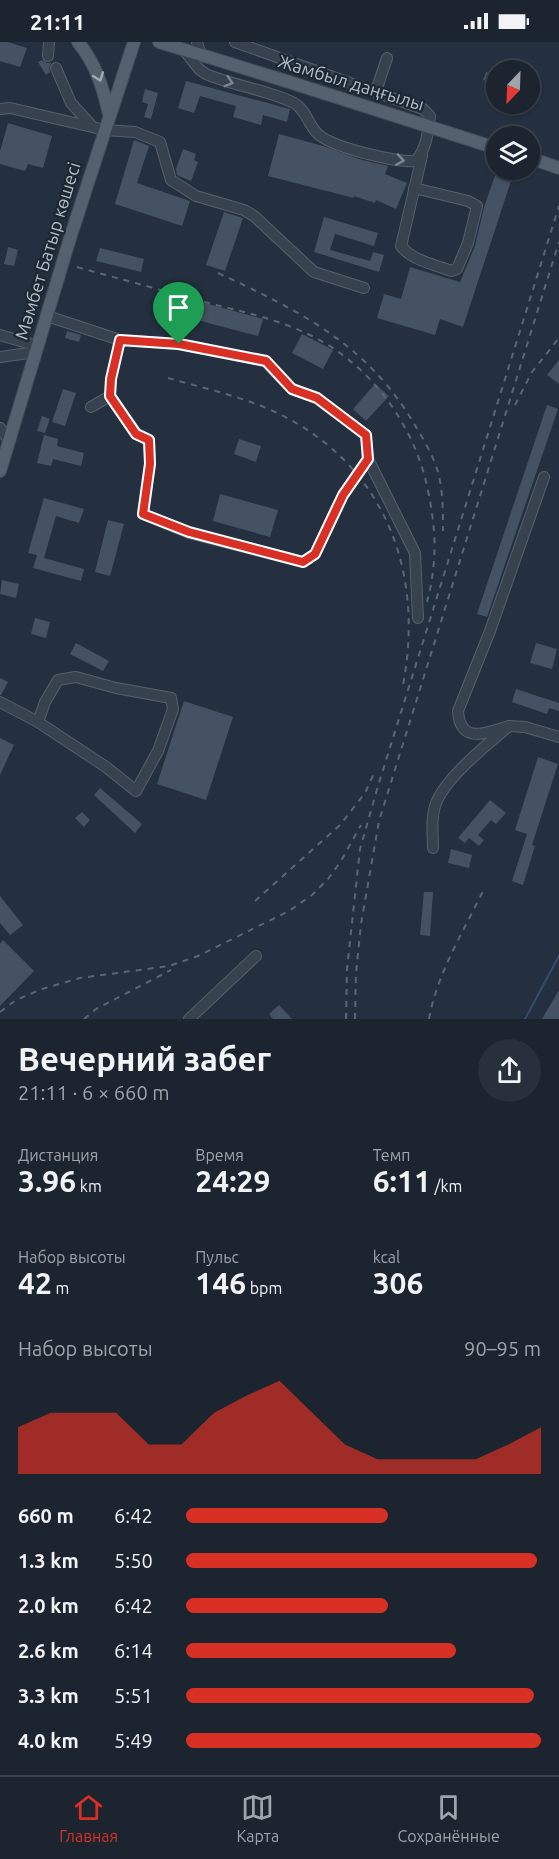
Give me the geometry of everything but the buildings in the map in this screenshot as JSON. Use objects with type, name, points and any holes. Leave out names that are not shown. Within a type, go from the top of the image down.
[{"type":"main road","points":[[78,42],[93,63],[110,116]]},
{"type":"main road","name":"Мәмбет Батыр көшесі","points":[[0,471],[47,316],[99,129],[110,116],[134,42]]},
{"type":"main road","name":"Жамбыл даңғылы","points":[[159,42],[486,145]]},
{"type":"main road","points":[[540,161],[559,168]]},
{"type":"street","points":[[48,56],[49,42]]},
{"type":"street","points":[[197,42],[201,55]]},
{"type":"street","points":[[235,42],[411,103],[423,109],[430,116],[427,140],[422,153],[414,188],[401,246],[419,258],[451,271],[457,269],[468,243],[477,206],[468,201],[414,188]]},
{"type":"street","points":[[183,49],[206,74],[297,105],[316,132],[333,143],[405,162],[416,161],[422,153]]},
{"type":"street","points":[[375,91],[387,58]]},
{"type":"street","points":[[56,68],[71,103],[99,129]]},
{"type":"street","points":[[0,109],[10,108],[99,129],[135,132],[160,142],[171,180],[196,196],[244,210],[254,216],[315,272],[364,288]]},
{"type":"street","points":[[47,316],[120,340],[179,344],[266,361],[292,389],[317,398],[366,435],[368,459],[415,553],[418,618]]},
{"type":"street","points":[[0,335],[37,349]]},
{"type":"street","points":[[120,340],[111,379],[110,396],[136,434],[149,440],[150,464],[143,514],[189,532],[303,562],[315,554],[343,495],[368,459]]},
{"type":"street","points":[[0,357],[37,349]]},
{"type":"street","points":[[91,407],[110,396]]},
{"type":"street","points":[[0,428],[9,441]]},
{"type":"street","points":[[544,477],[493,621],[458,711],[458,721],[463,730],[471,734],[486,734],[508,726],[525,727],[559,737]]},
{"type":"street","points":[[0,702],[38,722],[106,767],[136,791],[158,751],[173,709],[171,698],[116,688],[76,677],[58,680],[45,702],[38,722]]},
{"type":"street","points":[[433,848],[434,807],[464,766],[508,726]]},
{"type":"street","points":[[189,1019],[256,956]]},
{"type":"waterway","points":[[525,1019],[559,956]]},
{"type":"railway","points":[[346,1019],[347,969],[360,849],[559,206]]},
{"type":"railway","points":[[355,1019],[356,973],[361,924],[379,821],[559,242]]},
{"type":"railway","points":[[77,267],[286,325],[333,348],[370,380],[400,418],[411,440],[427,486],[434,544],[433,572],[427,602]]},
{"type":"railway","points":[[218,273],[304,317],[354,352],[377,374],[397,398],[432,457],[439,476],[443,531]]},
{"type":"railway","points":[[515,405],[532,372],[559,338]]},
{"type":"railway","points":[[168,378],[235,397],[273,411],[311,433],[343,459],[369,490],[388,524],[401,561],[408,601],[408,642],[403,685]]},
{"type":"railway","points":[[255,901],[340,825],[365,793],[375,771]]},
{"type":"railway","points":[[0,1012],[16,1000],[42,989],[80,978],[169,966],[198,956],[289,911],[312,895],[328,879],[361,825]]},
{"type":"railway","points":[[429,1019],[445,968],[485,887]]},
{"type":"railway","points":[[84,1019],[96,1009],[171,970]]},
{"type":"route","points":[[120,340],[179,344],[266,361],[292,389],[317,398],[366,435],[368,459],[343,495],[315,554],[303,562],[189,532],[143,514],[150,464],[149,440],[136,434],[110,396],[111,379],[120,340]]}]
